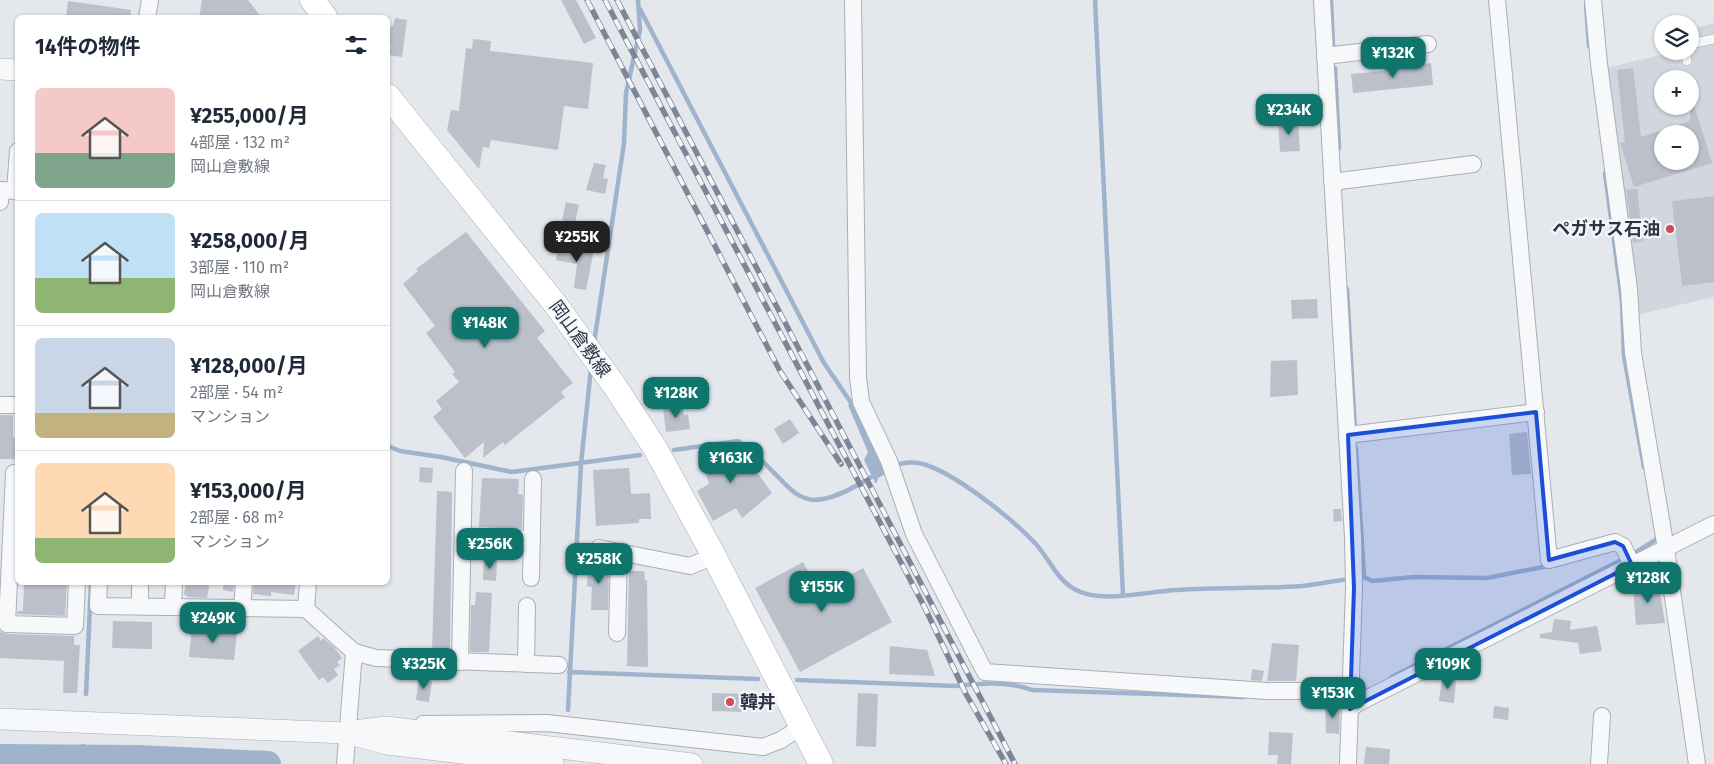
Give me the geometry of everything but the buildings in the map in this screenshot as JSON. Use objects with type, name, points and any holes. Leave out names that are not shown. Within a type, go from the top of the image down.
[{"type":"main road","points":[[312,0],[324,15]]},
{"type":"main road","name":"岡山倉敷線","points":[[390,99],[584,343],[655,448],[714,556],[821,764]]},
{"type":"street","points":[[148,15],[150,0]]},
{"type":"street","points":[[853,0],[858,377],[861,402],[890,467],[914,534],[985,672],[1267,691],[1341,691],[1358,703],[1629,559],[1661,551],[1714,524]]},
{"type":"street","points":[[1322,0],[1348,435],[1354,578],[1348,764]]},
{"type":"street","points":[[1497,0],[1549,560],[1615,542],[1623,546],[1629,559]]},
{"type":"street","points":[[1593,0],[1599,64],[1629,288],[1634,353],[1661,551],[1697,764]]},
{"type":"street","points":[[1325,56],[1428,44]]},
{"type":"street","points":[[0,69],[15,70]]},
{"type":"street","points":[[1332,182],[1473,164]]},
{"type":"street","points":[[0,202],[1,190],[15,191]]},
{"type":"street","points":[[0,405],[15,405]]},
{"type":"street","points":[[1348,435],[1536,412]]},
{"type":"street","points":[[460,662],[464,471]]},
{"type":"street","points":[[11,473],[7,624],[75,626],[77,585]]},
{"type":"street","points":[[531,578],[533,479]]},
{"type":"street","points":[[463,537],[532,539]]},
{"type":"street","points":[[599,548],[690,566],[714,556]]},
{"type":"street","points":[[617,633],[619,552]]},
{"type":"street","points":[[99,585],[98,606],[306,609],[354,652],[376,658],[559,665]]},
{"type":"street","points":[[140,585],[140,606]]},
{"type":"street","points":[[173,606],[174,585]]},
{"type":"street","points":[[242,609],[244,585]]},
{"type":"street","points":[[306,609],[308,585]]},
{"type":"street","points":[[526,664],[527,606]]},
{"type":"street","points":[[345,764],[354,652]]},
{"type":"street","points":[[1598,764],[1602,716]]},
{"type":"street","points":[[0,719],[346,733],[386,727],[453,723],[548,722],[763,747],[782,740],[802,726]]},
{"type":"street","points":[[386,727],[692,764]]},
{"type":"street","points":[[346,733],[387,744],[553,764]]},
{"type":"lane","points":[[1699,42],[1714,39]]},
{"type":"highlighted area","points":[[1536,412],[1549,560],[1615,542],[1623,546],[1632,565],[1350,709],[1354,588],[1348,435]]},
{"type":"shaded area","name":"ペガサス石油","points":[[1714,23],[1714,297],[1636,315],[1606,68],[1654,57],[1654,60],[1699,60],[1699,27]]},
{"type":"water","points":[[854,401],[887,473],[878,478],[876,484],[864,460],[868,452],[848,405]]},
{"type":"waterway","points":[[594,343],[624,143],[626,93],[640,30],[638,0]]},
{"type":"waterway","points":[[1095,0],[1123,595]]},
{"type":"waterway","points":[[1331,0],[1333,46]]},
{"type":"waterway","points":[[1586,4],[1589,46]]},
{"type":"waterway","points":[[640,9],[824,363],[854,407]]},
{"type":"waterway","points":[[1335,68],[1339,148]]},
{"type":"waterway","points":[[1605,173],[1622,301],[1624,356],[1644,467]]},
{"type":"waterway","points":[[1347,289],[1355,430]]},
{"type":"waterway","points":[[568,710],[581,464],[591,368]]},
{"type":"waterway","points":[[674,450],[738,441],[798,495],[810,500],[826,499],[848,490],[876,474]]},
{"type":"waterway","points":[[390,447],[400,451],[441,457],[512,472],[640,455]]},
{"type":"waterway","points":[[1356,449],[1364,577]]},
{"type":"waterway","points":[[894,465],[912,462],[923,464],[966,486],[1024,532],[1069,586],[1087,594],[1125,596],[1192,589],[1286,587],[1350,579]]},
{"type":"waterway","points":[[1392,677],[1633,554],[1657,539]]},
{"type":"waterway","points":[[1358,578],[1364,577],[1372,581],[1414,577],[1487,578],[1548,566]]},
{"type":"waterway","points":[[86,694],[91,585]]},
{"type":"waterway","points":[[569,672],[758,679]]},
{"type":"waterway","points":[[797,680],[955,686],[994,684],[1014,685],[1032,690],[1244,697]]},
{"type":"waterway","points":[[82,758],[83,746]]},
{"type":"waterway","points":[[0,757],[138,758],[268,764]]},
{"type":"railway","points":[[587,0],[780,371],[841,464]]},
{"type":"railway","points":[[605,0],[925,608],[966,694],[1006,764]]},
{"type":"railway","points":[[617,0],[1015,764]]},
{"type":"place","name":"ペガサス石油","points":[[1670,229]]},
{"type":"place","name":"韓丼","points":[[730,702]]}]
